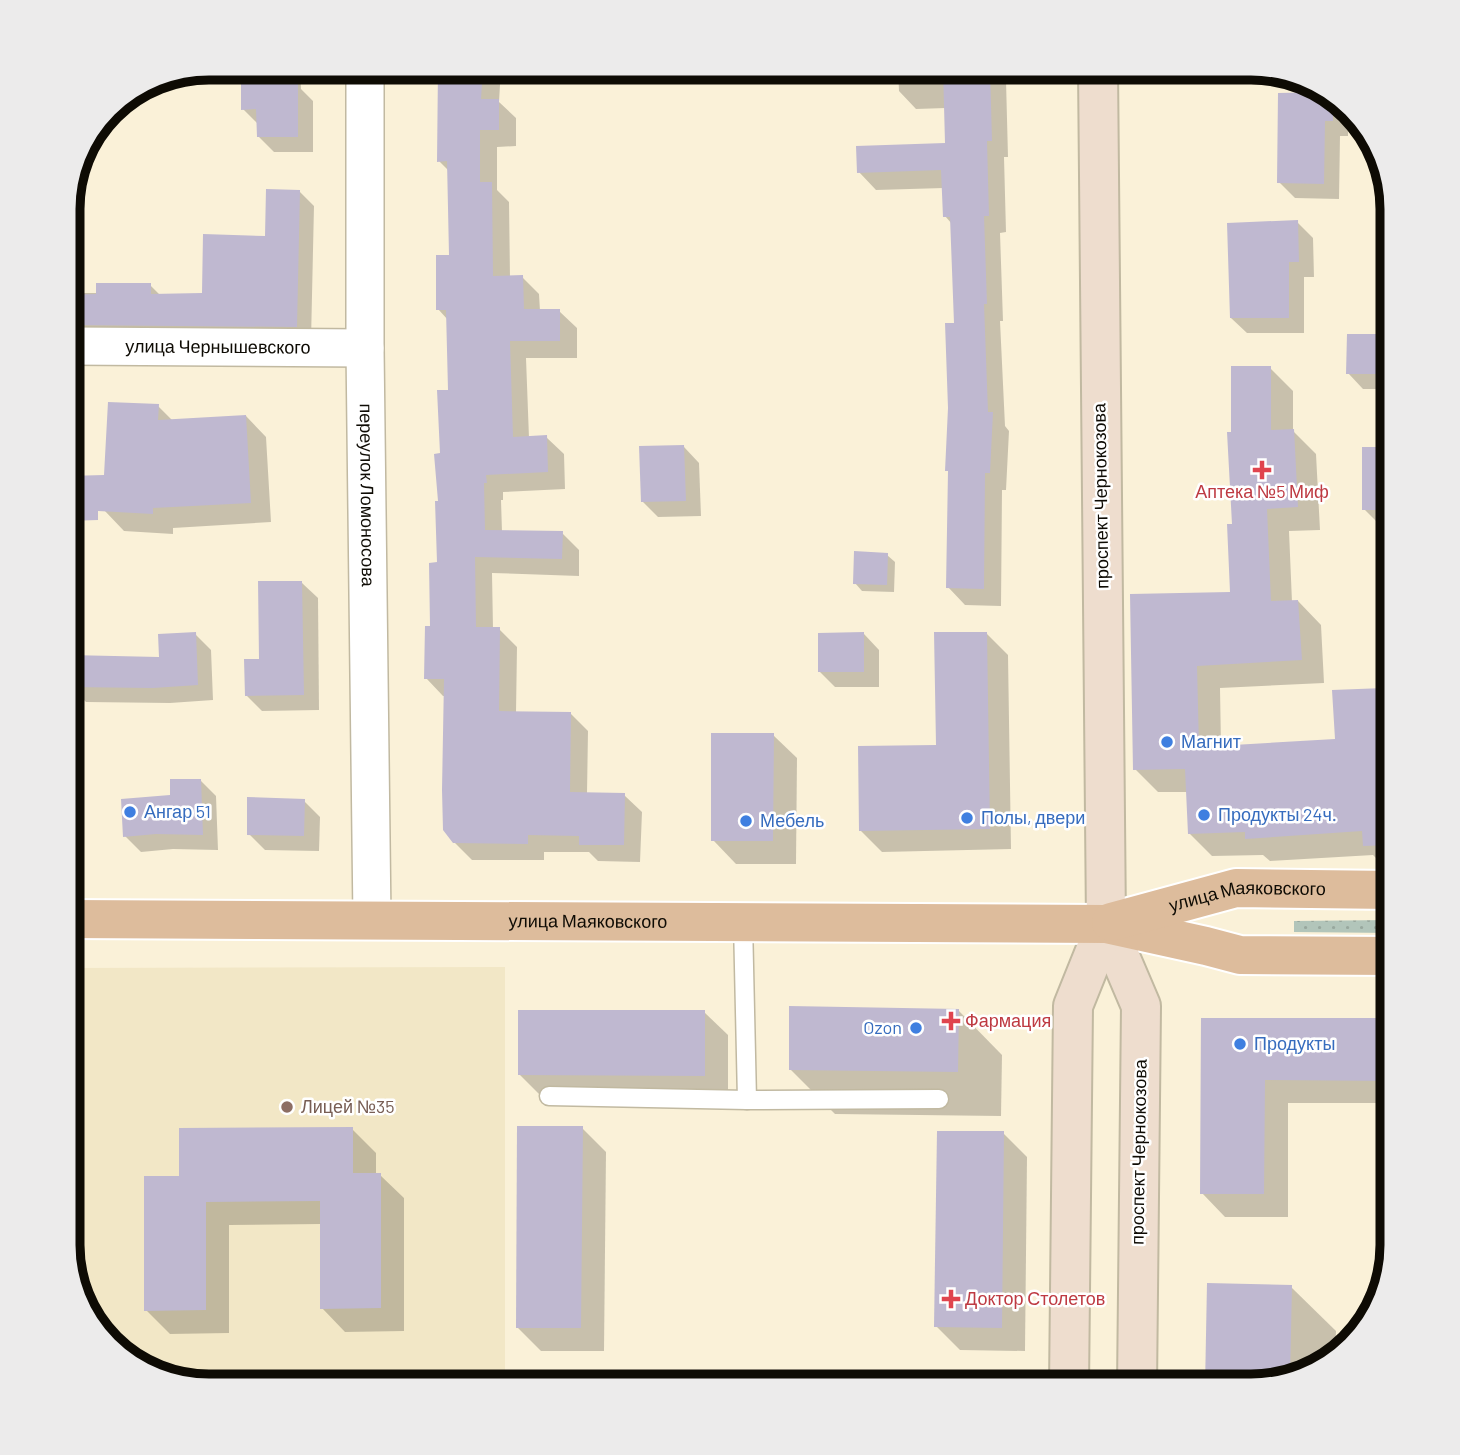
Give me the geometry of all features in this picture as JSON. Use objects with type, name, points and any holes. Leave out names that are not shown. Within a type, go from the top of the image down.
[{"type":"main road","name":"улица Маяковского","points":[[1106,924],[1236,888],[1380,890]]},
{"type":"main road","name":"улица Маяковского","points":[[80,919],[1106,924],[1240,955],[1380,956]]},
{"type":"street","name":"переулок Ломоносова","points":[[365,80],[365,348],[372,920]]},
{"type":"street","name":"проспект Чернокозова","points":[[1069,1374],[1073,1006],[1106,924],[1098,81]]},
{"type":"street","name":"улица Чернышевского","points":[[81,346],[365,348]]},
{"type":"street","name":"проспект Чернокозова","points":[[1106,924],[1141,1006],[1137,1374]]},
{"type":"lane","points":[[744,922],[747,1100]]},
{"type":"lane","points":[[549,1096],[747,1100],[939,1099]]},
{"type":"shaded area","name":"Лицей №35","points":[[505,967],[505,1374],[201,1374],[168,1368],[131,1348],[102,1317],[90,1295],[83,1270],[80,1245],[80,968]]},
{"type":"green space","points":[[1380,920],[1380,933],[1294,932],[1294,921]]},
{"type":"building","points":[[438,80],[482,80],[481,99],[499,99],[499,130],[480,130],[480,182],[492,182],[493,276],[523,275],[524,309],[560,309],[560,341],[510,341],[513,437],[547,435],[548,472],[486,475],[485,530],[563,531],[562,559],[475,557],[476,627],[500,627],[499,711],[571,712],[570,792],[625,793],[624,845],[579,845],[579,836],[528,835],[528,844],[453,843],[443,830],[444,679],[424,679],[425,626],[430,626],[429,563],[437,562],[435,501],[438,501],[434,454],[440,453],[437,390],[448,390],[446,310],[436,310],[436,255],[449,255],[447,161],[437,162]]},
{"type":"building","points":[[943,81],[990,81],[992,141],[987,141],[989,216],[984,216],[987,304],[984,304],[988,412],[993,412],[990,473],[985,473],[984,589],[946,588],[948,471],[945,471],[948,408],[945,323],[954,323],[950,217],[943,217],[941,170],[857,173],[856,146],[945,143]]},
{"type":"building","points":[[241,84],[298,84],[298,137],[257,137],[256,109],[241,110]]},
{"type":"building","points":[[1304,92],[1333,111],[1333,121],[1325,121],[1324,184],[1277,183],[1278,93]]},
{"type":"building","points":[[266,189],[300,190],[297,327],[81,325],[81,295],[96,294],[96,283],[151,283],[151,294],[202,293],[203,234],[265,236]]},
{"type":"building","points":[[1298,220],[1299,262],[1289,262],[1289,318],[1230,318],[1227,223]]},
{"type":"building","points":[[1347,334],[1380,334],[1380,374],[1346,374]]},
{"type":"building","points":[[1231,366],[1271,366],[1271,430],[1294,429],[1298,507],[1267,509],[1271,601],[1298,600],[1302,660],[1197,666],[1199,747],[1335,739],[1332,690],[1380,688],[1380,845],[1363,846],[1362,831],[1245,839],[1245,832],[1188,834],[1185,769],[1133,770],[1130,594],[1230,592],[1227,524],[1232,524],[1227,432],[1231,432]]},
{"type":"building","points":[[108,402],[159,404],[158,420],[246,415],[251,503],[153,508],[153,514],[98,511],[98,520],[81,521],[81,476],[104,475]]},
{"type":"building","points":[[684,445],[686,501],[641,502],[639,446]]},
{"type":"building","points":[[1362,447],[1380,447],[1380,510],[1362,510]]},
{"type":"building","points":[[854,551],[888,553],[887,585],[853,584]]},
{"type":"building","points":[[258,581],[302,581],[304,695],[245,696],[244,659],[259,659]]},
{"type":"building","points":[[196,632],[198,685],[153,688],[81,687],[81,655],[159,657],[158,634]]},
{"type":"building","points":[[864,632],[864,672],[818,672],[818,633]]},
{"type":"building","points":[[934,632],[987,632],[990,829],[859,831],[858,746],[936,745]]},
{"type":"building","points":[[711,733],[774,733],[773,841],[711,841]]},
{"type":"building","points":[[170,779],[201,779],[203,835],[156,834],[123,837],[121,799],[170,795]]},
{"type":"building","points":[[247,797],[305,799],[304,836],[247,835]]},
{"type":"building","points":[[789,1006],[959,1009],[958,1072],[789,1070]]},
{"type":"building","points":[[518,1010],[705,1010],[705,1076],[518,1075]]},
{"type":"building","points":[[1201,1018],[1380,1018],[1380,1081],[1265,1080],[1264,1194],[1200,1194]]},
{"type":"building","points":[[517,1126],[583,1126],[581,1328],[516,1328]]},
{"type":"building","points":[[353,1127],[353,1173],[381,1173],[381,1308],[320,1309],[320,1201],[206,1202],[206,1310],[144,1311],[144,1176],[179,1176],[179,1128]]},
{"type":"building","points":[[937,1131],[1004,1131],[1002,1328],[934,1327]]},
{"type":"building","points":[[1207,1283],[1292,1285],[1290,1368],[1259,1374],[1205,1374]]},
{"type":"place","name":"Аптека №5 Миф","points":[[1262,470]]},
{"type":"place","name":"Магнит","points":[[1167,742]]},
{"type":"place","name":"Ангар 51","points":[[130,812]]},
{"type":"place","name":"Продукты 24ч.","points":[[1204,815]]},
{"type":"place","name":"Полы, двери","points":[[967,818]]},
{"type":"place","name":"Мебель","points":[[746,821]]},
{"type":"place","name":"Фармация","points":[[951,1021]]},
{"type":"place","name":"Ozon","points":[[916,1028]]},
{"type":"place","name":"Продукты","points":[[1240,1044]]},
{"type":"place","name":"Лицей №35","points":[[287,1107]]},
{"type":"place","name":"Доктор Столетов","points":[[951,1299]]}]
